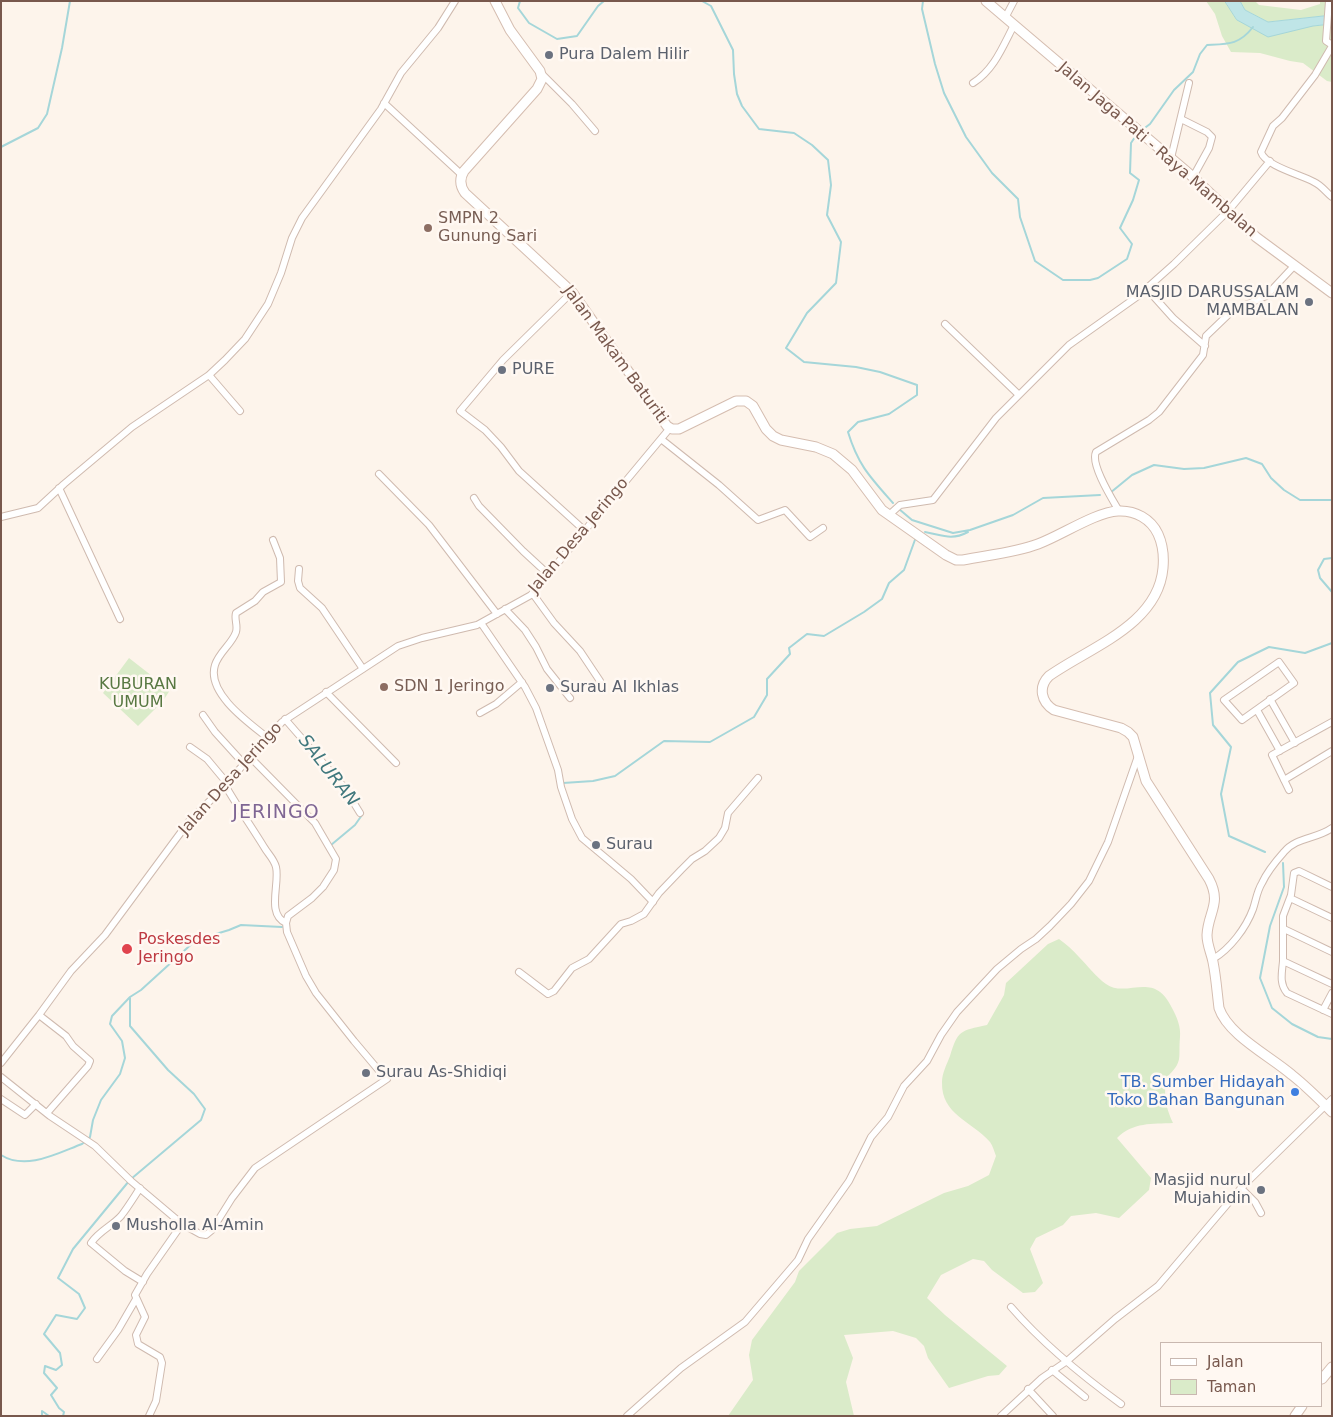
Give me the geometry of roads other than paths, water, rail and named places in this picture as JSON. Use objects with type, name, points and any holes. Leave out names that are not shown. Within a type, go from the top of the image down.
[{"type":"street","points":[[1,517],[38,508],[59,488],[142,419],[209,375],[236,349],[258,320],[274,290],[292,238],[302,218],[384,103],[401,73],[438,28],[455,1]]},
{"type":"street","points":[[495,1],[510,30],[541,73],[572,104],[595,131]]},
{"type":"street","name":"Jalan Jaga Pati - Raya Mambalan","points":[[986,1],[1193,177],[1256,237],[1332,293]]},
{"type":"street","points":[[1005,18],[1014,1]]},
{"type":"street","points":[[1329,1],[1327,42],[1332,46],[1315,75],[1273,126],[1261,152],[1262,156],[1292,174],[1313,181],[1332,197]]},
{"type":"street","points":[[973,83],[991,66],[1014,25]]},
{"type":"street","points":[[384,103],[462,175],[539,87],[542,79],[541,73]]},
{"type":"street","points":[[1171,158],[1189,83]]},
{"type":"street","points":[[1181,119],[1207,132],[1212,137],[1209,148],[1193,177]]},
{"type":"street","points":[[889,515],[900,505],[934,500],[996,418],[1074,340],[1147,289],[1229,210],[1270,161]]},
{"type":"street","name":"Jalan Makam Baturiti","points":[[462,175],[461,184],[465,193],[572,292],[665,424],[670,428],[681,429],[736,401],[746,401],[753,406],[766,429],[773,436],[781,440],[827,450],[844,462],[878,505],[889,515],[950,557],[960,560],[1031,546],[1051,539],[1104,513],[1119,510]]},
{"type":"street","points":[[1006,1414],[1028,1390],[1052,1370],[1067,1361],[1115,1319],[1158,1286],[1261,1166],[1330,1105],[1224,1020],[1219,1008],[1213,959],[1207,942],[1214,906],[1212,884],[1150,789],[1144,777],[1136,741],[1128,732],[1054,710],[1046,703],[1042,694],[1043,684],[1049,676],[1133,623],[1144,612],[1156,594],[1161,580],[1163,550],[1160,538],[1151,524],[1142,517],[1132,512],[1119,510],[1104,483],[1094,454],[1159,412],[1203,355],[1206,336],[1232,311],[1266,296],[1294,266]]},
{"type":"street","points":[[1147,289],[1170,314],[1205,346]]},
{"type":"street","points":[[572,292],[503,360],[460,411],[485,430],[519,471],[584,530]]},
{"type":"street","points":[[945,324],[1019,395]]},
{"type":"street","points":[[209,375],[240,410]]},
{"type":"street","name":"Jalan Desa Jeringo","points":[[1,1063],[78,963],[105,935],[190,820],[226,784],[285,719],[391,650],[422,638],[470,628],[533,594],[670,428]]},
{"type":"street","points":[[661,440],[719,485],[758,520],[785,510],[810,537],[823,528]]},
{"type":"street","points":[[379,474],[429,525],[497,614]]},
{"type":"street","points":[[59,488],[120,619]]},
{"type":"street","points":[[474,498],[479,506],[549,575]]},
{"type":"street","points":[[268,738],[227,703],[219,688],[214,671],[219,657],[236,632],[236,613],[256,601],[263,592],[281,582],[280,558],[273,540]]},
{"type":"street","points":[[299,569],[298,581],[300,588],[322,608],[363,669]]},
{"type":"street","points":[[533,594],[554,623],[580,651],[600,681]]},
{"type":"street","points":[[505,609],[525,630],[547,669],[570,698]]},
{"type":"street","points":[[481,623],[522,682],[541,719],[572,819],[582,838],[631,879],[653,902]]},
{"type":"street","points":[[1279,662],[1294,682],[1257,710],[1242,720],[1224,700],[1279,662]]},
{"type":"street","points":[[480,713],[496,704],[522,682]]},
{"type":"street","points":[[326,692],[396,763]]},
{"type":"street","points":[[1270,699],[1294,743]]},
{"type":"street","points":[[1257,710],[1280,750]]},
{"type":"street","points":[[203,715],[220,738],[244,764]]},
{"type":"street","points":[[285,719],[344,786],[360,813]]},
{"type":"street","points":[[1289,790],[1272,755],[1332,722]]},
{"type":"street","points":[[190,747],[207,759],[226,784],[241,813],[274,862],[278,877],[274,903],[277,916],[286,923]]},
{"type":"street","points":[[1284,780],[1332,751]]},
{"type":"street","points":[[627,1416],[681,1368],[744,1322],[798,1260],[804,1244],[849,1181],[871,1138],[888,1117],[904,1086],[927,1062],[941,1034],[957,1012],[997,969],[1021,949],[1036,940],[1076,898],[1089,881],[1102,858],[1138,756]]},
{"type":"street","points":[[250,758],[314,823],[336,859],[335,868],[327,881],[312,898],[291,912],[286,923],[291,944],[311,985],[381,1073]]},
{"type":"street","points":[[519,972],[548,994],[554,991],[572,968],[589,959],[622,924],[644,914],[667,884],[692,859],[705,851],[719,838],[725,828],[728,813],[758,778]]},
{"type":"street","points":[[1213,959],[1222,954],[1243,928],[1251,913],[1262,883],[1284,852],[1296,842],[1332,828]]},
{"type":"street","points":[[1332,887],[1297,871],[1294,874],[1290,898],[1284,916],[1282,944],[1282,981],[1284,988],[1288,993],[1332,1014]]},
{"type":"street","points":[[1290,898],[1332,918]]},
{"type":"street","points":[[1284,929],[1332,952]]},
{"type":"street","points":[[1283,961],[1332,984]]},
{"type":"street","points":[[1324,1010],[1332,993]]},
{"type":"street","points":[[39,1015],[66,1036],[73,1046],[90,1061],[88,1066],[47,1113]]},
{"type":"street","points":[[1,1077],[47,1113],[94,1146],[182,1224],[200,1234],[206,1235],[212,1230],[232,1198],[256,1168],[387,1079]]},
{"type":"street","points":[[1,1099],[26,1116],[36,1104]]},
{"type":"street","points":[[140,1188],[122,1215],[104,1229],[91,1243],[125,1271],[143,1282]]},
{"type":"street","points":[[1241,1188],[1255,1202],[1261,1213]]},
{"type":"street","points":[[97,1359],[118,1330],[136,1299],[135,1296],[143,1282],[182,1224]]},
{"type":"street","points":[[136,1299],[145,1317],[136,1335],[138,1344],[160,1357],[162,1363],[156,1401],[149,1416]]},
{"type":"street","points":[[1010,1307],[1027,1326],[1084,1377],[1121,1404]]},
{"type":"street","points":[[1323,1378],[1332,1367]]},
{"type":"street","points":[[1052,1370],[1085,1397]]},
{"type":"street","points":[[1028,1390],[1053,1416]]},
{"type":"water","points":[[1225,1],[1240,1],[1245,10],[1268,22],[1332,15],[1332,24],[1313,26],[1268,37],[1237,20]]},
{"type":"waterway","points":[[1,147],[38,128],[47,114],[62,48],[70,1]]},
{"type":"waterway","points":[[520,1],[518,8],[529,23],[557,39],[577,36],[598,6],[604,1]]},
{"type":"waterway","points":[[702,1],[711,6],[733,50],[737,94],[742,106],[759,129],[794,133],[812,145],[828,160],[831,185],[827,215],[841,242],[836,283],[807,313],[786,348],[804,362],[856,367],[880,372],[917,385],[917,395],[889,414],[858,422],[848,432],[856,453],[866,470],[893,503]]},
{"type":"waterway","points":[[923,1],[922,9],[944,93],[966,137],[992,173],[1018,199],[1020,217],[1035,261],[1063,280],[1090,280],[1098,278],[1127,259],[1132,244],[1120,228],[1133,200],[1139,180],[1130,173],[1131,143],[1137,134]]},
{"type":"waterway","points":[[1142,130],[1150,124],[1174,90],[1193,72],[1200,54],[1207,45],[1233,42],[1243,37],[1253,27]]},
{"type":"waterway","points":[[1110,493],[1132,475],[1154,465],[1184,469],[1204,468],[1246,458],[1262,464],[1271,478],[1284,490],[1300,500],[1332,500]]},
{"type":"waterway","points":[[899,509],[912,520],[953,533],[970,530],[1013,515],[1043,498],[1100,495]]},
{"type":"waterway","points":[[925,532],[951,537],[968,532]]},
{"type":"waterway","points":[[563,783],[593,781],[615,776],[664,741],[710,742],[754,717],[767,695],[767,679],[790,654],[789,648],[807,634],[824,636],[882,599],[889,583],[904,570],[916,537]]},
{"type":"waterway","points":[[1332,558],[1324,559],[1318,570],[1320,578],[1332,592]]},
{"type":"waterway","points":[[1265,852],[1229,836],[1221,794],[1231,747],[1213,725],[1210,693],[1238,662],[1269,647],[1305,653],[1332,643]]},
{"type":"waterway","name":"SALURAN","points":[[331,845],[355,825],[362,815]]},
{"type":"waterway","points":[[1283,863],[1284,887],[1270,926],[1260,978],[1272,1008],[1292,1024],[1318,1037],[1332,1039]]},
{"type":"waterway","points":[[88,1139],[101,1100],[120,1074],[125,1058],[122,1041],[110,1024],[112,1016],[130,997],[141,990],[196,940],[241,925],[282,927]]},
{"type":"waterway","points":[[130,998],[130,1026],[168,1070],[194,1094],[205,1109],[201,1120],[131,1179]]},
{"type":"waterway","points":[[1,1155],[11,1159],[31,1161],[52,1156],[86,1141]]},
{"type":"waterway","points":[[63,1416],[64,1412],[59,1408],[51,1395],[57,1388],[44,1373],[45,1366],[56,1370],[62,1365],[60,1353],[44,1334],[56,1315],[77,1319],[85,1308],[79,1294],[58,1278],[73,1249],[129,1181]]},
{"type":"waterway","points":[[42,1416],[42,1411],[49,1416]]},
{"type":"place","name":"Pura Dalem Hilir","points":[[549,55]]},
{"type":"place","name":"SMPN 2 Gunung Sari","points":[[428,228]]},
{"type":"place","name":"MASJID DARUSSALAM MAMBALAN","points":[[1309,302]]},
{"type":"place","name":"PURE","points":[[502,370]]},
{"type":"place","name":"SDN 1 Jeringo","points":[[384,687]]},
{"type":"place","name":"Surau Al Ikhlas","points":[[550,688]]},
{"type":"place","name":"Surau","points":[[596,845]]},
{"type":"place","name":"Poskesdes Jeringo","points":[[127,949]]},
{"type":"place","name":"Surau As-Shidiqi","points":[[366,1073]]},
{"type":"place","name":"TB. Sumber Hidayah Toko Bahan Bangunan","points":[[1295,1092]]},
{"type":"place","name":"Masjid nurul Mujahidin","points":[[1261,1190]]},
{"type":"place","name":"Musholla Al-Amin","points":[[116,1226]]},
{"type":"district","name":"JERINGO","points":[[276,813]]},
{"type":"park label","name":"KUBURAN UMUM","points":[[138,694]]}]
